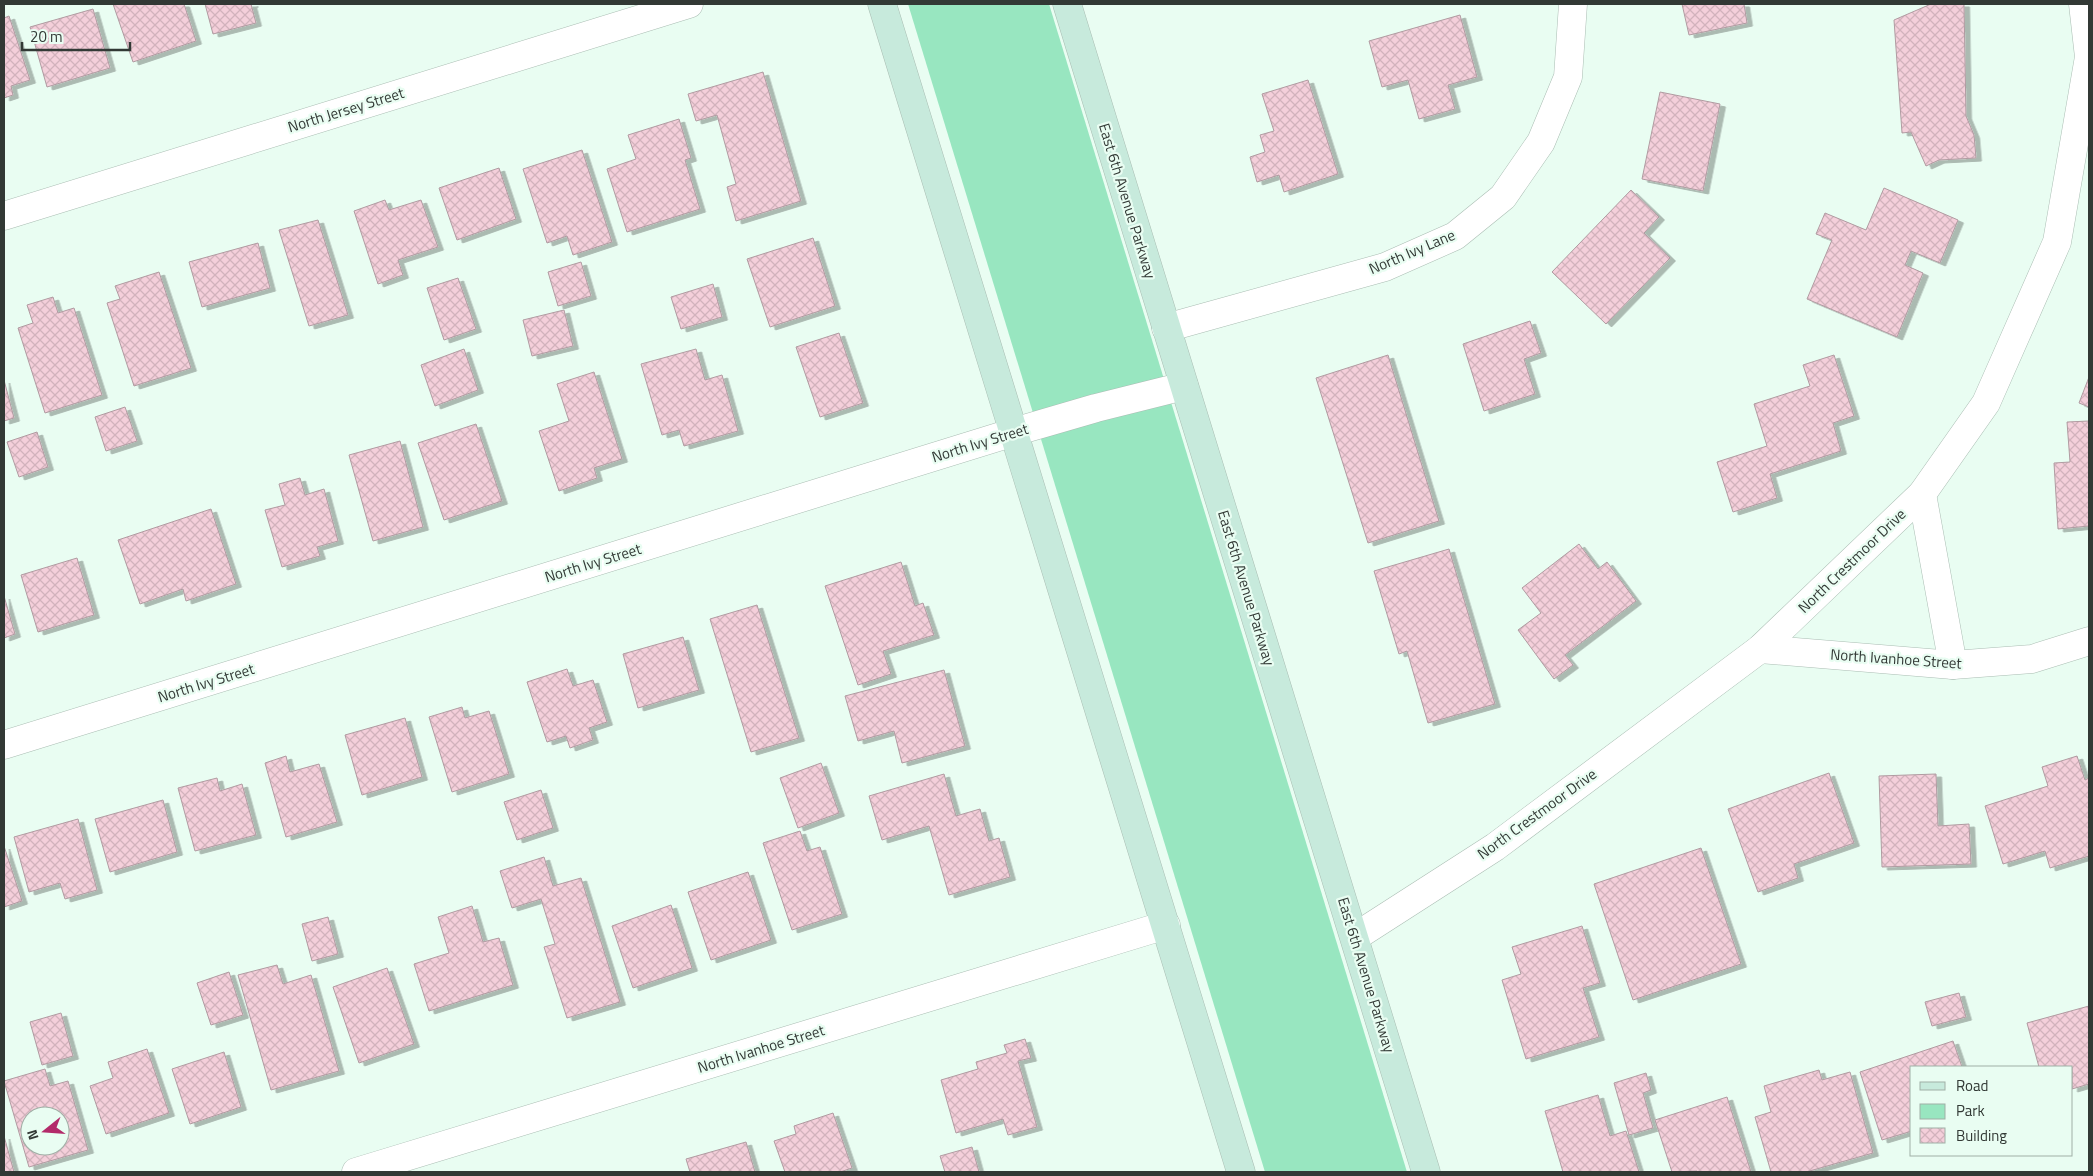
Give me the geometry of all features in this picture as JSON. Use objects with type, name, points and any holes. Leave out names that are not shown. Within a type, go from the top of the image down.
[{"type":"main road","points":[[882,4],[1242,1172]]},
{"type":"main road","name":"East 6th Avenue Parkway","points":[[1067,4],[1426,1172]]},
{"type":"street","name":"North Jersey Street","points":[[4,216],[689,4]]},
{"type":"street","name":"North Ivy Lane","points":[[1166,328],[1385,267],[1455,236],[1503,196],[1541,142],[1568,77],[1573,4]]},
{"type":"street","name":"North Crestmoor Drive","points":[[1354,937],[1495,847],[1760,649],[1922,494],[1986,403],[2057,242],[2089,57],[2083,4]]},
{"type":"street","name":"North Ivy Street","points":[[4,745],[1014,432],[1096,408],[1184,386]]},
{"type":"street","points":[[1922,494],[1953,665]]},
{"type":"street","name":"North Ivanhoe Street","points":[[1760,649],[1953,665],[2032,659],[2089,641]]},
{"type":"street","name":"North Ivanhoe Street","points":[[356,1172],[1166,925]]},
{"type":"green space","points":[[908,4],[1049,4],[1407,1172],[1265,1172]]},
{"type":"building","points":[[113,4],[184,4],[196,41],[133,62]]},
{"type":"building","points":[[205,4],[251,4],[256,23],[213,34]]},
{"type":"building","points":[[1682,4],[1744,4],[1747,23],[1689,35]]},
{"type":"building","points":[[1931,4],[1964,4],[1966,116],[1974,135],[1976,158],[1939,160],[1926,166],[1911,132],[1902,133],[1894,20]]},
{"type":"building","points":[[93,9],[110,68],[47,87],[30,27]]},
{"type":"building","points":[[1460,15],[1477,77],[1448,85],[1455,109],[1419,119],[1408,80],[1382,87],[1369,41]]},
{"type":"building","points":[[9,16],[30,80],[11,86],[13,95],[4,98],[4,18]]},
{"type":"building","points":[[763,72],[801,201],[736,221],[727,187],[736,184],[717,115],[696,121],[688,94]]},
{"type":"building","points":[[1308,80],[1338,174],[1284,192],[1279,175],[1257,182],[1250,157],[1265,152],[1260,135],[1274,131],[1262,94]]},
{"type":"building","points":[[1660,92],[1720,104],[1703,191],[1642,179]]},
{"type":"building","points":[[679,119],[691,158],[685,160],[700,209],[627,232],[607,169],[636,159],[628,135]]},
{"type":"building","points":[[582,150],[612,242],[573,255],[567,236],[547,243],[523,169]]},
{"type":"building","points":[[499,168],[516,219],[457,240],[439,188]]},
{"type":"building","points":[[1884,188],[1958,220],[1940,263],[1911,251],[1905,265],[1923,273],[1897,337],[1807,299],[1832,240],[1816,234],[1825,213],[1866,230]]},
{"type":"building","points":[[1631,190],[1659,217],[1644,233],[1670,258],[1606,324],[1552,272]]},
{"type":"building","points":[[385,200],[389,210],[421,200],[438,247],[398,260],[403,275],[378,284],[354,211]]},
{"type":"building","points":[[318,220],[348,315],[309,326],[279,230]]},
{"type":"building","points":[[813,238],[835,306],[770,327],[747,259]]},
{"type":"building","points":[[258,243],[270,288],[202,307],[189,262]]},
{"type":"building","points":[[581,262],[591,296],[558,306],[548,272]]},
{"type":"building","points":[[159,272],[191,368],[134,386],[107,303],[120,299],[115,286]]},
{"type":"building","points":[[458,278],[476,329],[444,340],[427,288]]},
{"type":"building","points":[[713,284],[722,317],[681,329],[671,297]]},
{"type":"building","points":[[53,297],[58,313],[74,308],[102,395],[45,413],[18,328],[33,323],[27,305]]},
{"type":"building","points":[[564,310],[573,346],[532,356],[523,320]]},
{"type":"building","points":[[1530,321],[1541,353],[1524,359],[1535,394],[1484,411],[1463,344]]},
{"type":"building","points":[[839,333],[863,403],[820,417],[796,347]]},
{"type":"building","points":[[464,349],[478,390],[435,406],[421,365]]},
{"type":"building","points":[[696,349],[705,380],[722,375],[738,431],[684,446],[679,430],[662,435],[641,364]]},
{"type":"building","points":[[1388,355],[1439,521],[1368,543],[1316,378]]},
{"type":"building","points":[[1834,355],[1854,416],[1833,423],[1841,451],[1770,474],[1777,498],[1733,512],[1717,462],[1767,446],[1754,404],[1810,386],[1803,365]]},
{"type":"building","points":[[594,372],[622,459],[594,468],[597,478],[559,491],[539,431],[569,421],[557,384]]},
{"type":"building","points":[[2089,377],[2089,407],[2079,403]]},
{"type":"building","points":[[4,380],[14,418],[4,421]]},
{"type":"building","points":[[125,407],[137,441],[106,451],[95,417]]},
{"type":"building","points":[[2089,421],[2089,526],[2058,529],[2054,463],[2070,462],[2067,422]]},
{"type":"building","points":[[476,424],[502,501],[444,520],[418,443]]},
{"type":"building","points":[[37,432],[48,467],[19,477],[7,442]]},
{"type":"building","points":[[400,441],[423,527],[373,541],[349,455]]},
{"type":"building","points":[[300,478],[305,495],[324,489],[338,541],[317,547],[320,556],[282,567],[265,510],[285,505],[279,484]]},
{"type":"building","points":[[211,509],[236,584],[186,601],[183,589],[140,604],[118,540]]},
{"type":"building","points":[[1579,544],[1598,569],[1607,562],[1636,601],[1565,655],[1573,665],[1554,679],[1518,630],[1541,613],[1522,588]]},
{"type":"building","points":[[1449,549],[1495,704],[1428,723],[1407,651],[1399,654],[1374,571]]},
{"type":"building","points":[[77,558],[94,615],[38,632],[21,575]]},
{"type":"building","points":[[901,562],[915,606],[923,603],[934,635],[883,651],[891,674],[858,685],[825,586]]},
{"type":"building","points":[[4,596],[15,634],[4,638]]},
{"type":"building","points":[[757,605],[799,738],[751,752],[710,619]]},
{"type":"building","points":[[683,637],[699,690],[638,708],[623,654]]},
{"type":"building","points":[[567,669],[573,686],[593,680],[607,722],[589,728],[593,740],[570,748],[566,736],[547,742],[527,682]]},
{"type":"building","points":[[944,670],[965,746],[902,763],[894,731],[858,741],[845,696]]},
{"type":"building","points":[[462,707],[465,718],[489,711],[509,774],[452,792],[429,717]]},
{"type":"building","points":[[405,718],[422,777],[362,795],[345,735]]},
{"type":"building","points":[[286,756],[290,772],[319,764],[337,822],[286,837],[265,763]]},
{"type":"building","points":[[2077,756],[2085,780],[2089,778],[2089,856],[2050,868],[2045,851],[2003,864],[1985,806],[2048,786],[2042,767]]},
{"type":"building","points":[[821,763],[839,813],[798,828],[780,778]]},
{"type":"building","points":[[1829,773],[1854,843],[1794,864],[1798,878],[1758,892],[1728,809]]},
{"type":"building","points":[[944,774],[956,816],[980,809],[989,841],[999,838],[1010,877],[949,895],[929,826],[882,840],[869,796]]},
{"type":"building","points":[[1936,774],[1938,826],[1969,824],[1971,864],[1882,867],[1879,776]]},
{"type":"building","points":[[217,778],[220,791],[242,784],[256,835],[195,851],[178,788]]},
{"type":"building","points":[[541,790],[553,828],[517,840],[504,802]]},
{"type":"building","points":[[163,800],[177,852],[110,872],[95,819]]},
{"type":"building","points":[[78,819],[97,890],[65,899],[60,883],[29,892],[14,837]]},
{"type":"building","points":[[800,831],[807,851],[820,847],[842,914],[792,930],[763,843]]},
{"type":"building","points":[[4,846],[22,901],[4,907]]},
{"type":"building","points":[[1701,848],[1741,964],[1633,1000],[1594,884]]},
{"type":"building","points":[[544,857],[553,886],[581,878],[620,1002],[567,1018],[544,947],[555,944],[541,899],[512,908],[500,871]]},
{"type":"building","points":[[748,872],[771,940],[711,960],[688,892]]},
{"type":"building","points":[[671,905],[692,968],[633,988],[612,926]]},
{"type":"building","points":[[472,906],[483,942],[499,938],[513,985],[429,1011],[414,964],[449,953],[438,917]]},
{"type":"building","points":[[328,917],[338,954],[312,961],[302,924]]},
{"type":"building","points":[[1582,926],[1600,983],[1583,988],[1599,1037],[1526,1059],[1502,980],[1521,974],[1512,947]]},
{"type":"building","points":[[277,965],[283,984],[311,975],[339,1071],[271,1090],[238,975]]},
{"type":"building","points":[[387,968],[414,1044],[359,1063],[333,987]]},
{"type":"building","points":[[229,972],[243,1015],[211,1025],[197,983]]},
{"type":"building","points":[[1959,993],[1966,1017],[1932,1026],[1925,1002]]},
{"type":"building","points":[[2089,1006],[2089,1084],[2073,1089],[2073,1066],[2039,1066],[2027,1023]]},
{"type":"building","points":[[61,1013],[73,1056],[42,1065],[30,1022]]},
{"type":"building","points":[[1025,1039],[1031,1058],[1018,1061],[1037,1127],[1008,1135],[1003,1119],[956,1133],[941,1080],[978,1069],[976,1062],[1007,1053],[1004,1045]]},
{"type":"building","points":[[1953,1041],[1962,1066],[1910,1066],[1910,1132],[1882,1140],[1860,1072]]},
{"type":"building","points":[[147,1049],[169,1113],[106,1134],[90,1086],[113,1078],[108,1062]]},
{"type":"building","points":[[224,1052],[241,1107],[190,1124],[172,1069]]},
{"type":"building","points":[[45,1069],[50,1086],[68,1081],[88,1150],[70,1155],[70,1106],[20,1106],[20,1136],[4,1081]]},
{"type":"building","points":[[1819,1070],[1822,1080],[1850,1072],[1873,1153],[1806,1172],[1771,1172],[1755,1117],[1771,1112],[1764,1086]]},
{"type":"building","points":[[1646,1073],[1651,1090],[1643,1093],[1653,1128],[1629,1135],[1614,1083]]},
{"type":"building","points":[[1598,1095],[1610,1136],[1626,1131],[1639,1172],[1563,1172],[1545,1111]]},
{"type":"building","points":[[1727,1097],[1751,1172],[1672,1172],[1655,1120]]},
{"type":"building","points":[[833,1113],[852,1168],[840,1172],[785,1172],[774,1141],[796,1134],[794,1126]]},
{"type":"building","points":[[4,1136],[14,1172],[4,1172]]},
{"type":"building","points":[[746,1142],[755,1172],[690,1172],[686,1159]]},
{"type":"building","points":[[972,1147],[979,1172],[945,1172],[940,1156]]},
{"type":"building","points":[[26,1156],[67,1156],[29,1167]]}]
